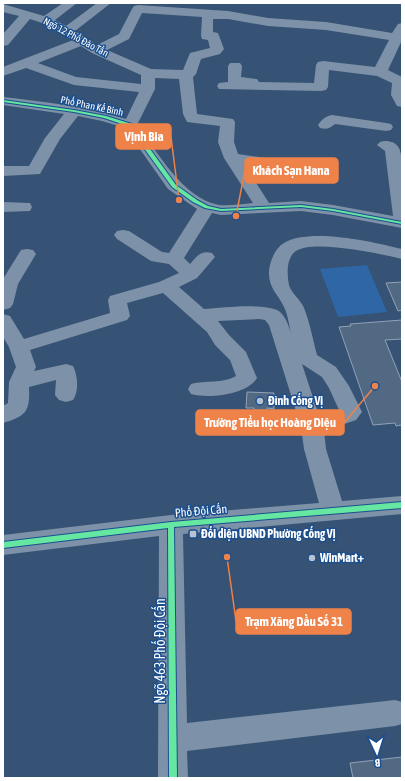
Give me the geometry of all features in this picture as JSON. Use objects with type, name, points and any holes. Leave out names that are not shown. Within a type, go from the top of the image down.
[{"type":"street","points":[[46,20],[70,3],[95,11]]},
{"type":"street","points":[[67,30],[105,3]]},
{"type":"street","points":[[97,50],[124,36],[140,6],[211,14],[229,9],[268,22],[399,33],[380,72]]},
{"type":"street","name":"Ngõ 12 Phố Đào Tấn","points":[[3,8],[46,20],[67,30],[97,50],[148,73]]},
{"type":"street","points":[[5,38],[28,14]]},
{"type":"street","points":[[130,125],[148,89],[148,73],[186,75],[189,74],[195,56],[215,52],[217,49],[215,38],[213,36],[207,36],[207,18],[211,14]]},
{"type":"street","points":[[12,67],[82,40]]},
{"type":"street","points":[[224,86],[321,87],[324,65],[380,72],[400,82],[397,91],[399,99],[402,103],[386,127],[385,144]]},
{"type":"street","points":[[235,66],[234,82],[256,83],[255,86]]},
{"type":"street","points":[[12,67],[74,81],[148,89]]},
{"type":"street","points":[[186,75],[192,120],[228,122],[226,142],[232,158],[264,208]]},
{"type":"street","points":[[261,101],[268,93],[286,87]]},
{"type":"street","name":"Phố Phan Kế Bính","points":[[3,101],[74,111],[120,121],[130,125],[174,186],[206,207],[222,210],[301,206],[333,210],[402,223]]},
{"type":"street","points":[[3,171],[34,171],[53,138],[74,111]]},
{"type":"street","points":[[325,125],[332,119],[386,127]]},
{"type":"street","points":[[385,144],[402,146]]},
{"type":"street","points":[[385,144],[392,149],[402,218]]},
{"type":"street","points":[[232,158],[259,161]]},
{"type":"street","points":[[3,207],[24,207]]},
{"type":"street","points":[[174,259],[206,207]]},
{"type":"street","points":[[123,235],[157,257],[174,259],[191,274]]},
{"type":"street","points":[[312,427],[348,415],[351,412],[339,386],[329,372],[308,359],[294,307],[280,287],[278,271],[284,253],[292,246],[313,241],[371,246],[402,254]]},
{"type":"street","points":[[3,304],[9,284],[27,254]]},
{"type":"street","points":[[19,346],[120,316],[117,300],[166,286],[191,274],[206,257]]},
{"type":"street","points":[[166,286],[200,314],[214,328],[222,340],[239,357],[247,378],[241,384],[198,389]]},
{"type":"street","points":[[200,314],[259,313],[272,315],[278,323],[312,427],[315,449],[333,510]]},
{"type":"street","points":[[3,320],[19,346],[26,367],[19,382],[11,409]]},
{"type":"street","points":[[19,382],[66,371],[66,395]]},
{"type":"street","name":"Phố Đội Cấn","points":[[3,545],[171,525],[402,505]]},
{"type":"street","name":"Ngõ 463 Phố Đội Cấn","points":[[171,525],[173,778]]},
{"type":"street","points":[[173,739],[395,713]]},
{"type":"shaded area","points":[[367,265],[387,312],[338,317],[320,269]]},
{"type":"building","points":[[402,282],[402,310],[398,311],[386,283]]},
{"type":"building","points":[[402,320],[402,339],[385,340],[402,382],[402,425],[396,426],[395,423],[373,425],[339,327],[351,326],[350,324]]},
{"type":"building","name":"Đình Cống Vị","points":[[247,392],[274,393],[274,409],[267,408],[267,423],[254,423],[254,408],[246,408]]},
{"type":"building","points":[[402,757],[402,778],[353,778],[350,763]]},
{"type":"cycle path","points":[[3,101],[74,111],[105,117],[130,125],[174,186],[195,201],[207,207],[221,210],[301,206],[333,210],[402,223]]},
{"type":"cycle path","points":[[3,545],[171,525],[402,505]]},
{"type":"cycle path","points":[[171,525],[173,778]]},
{"type":"place","name":"Vịnh Bia","points":[[179,200]]},
{"type":"place","name":"Khách Sạn Hana","points":[[236,216]]},
{"type":"place","name":"Trường Tiểu học Hoàng Diệu","points":[[375,386]]},
{"type":"place","name":"Đình Cống Vị","points":[[260,401]]},
{"type":"place","name":"Đối diện UBND Phường Cống Vị","points":[[193,534]]},
{"type":"place","name":"Trạm Xăng Dầu Số 31","points":[[227,557]]},
{"type":"place","name":"WinMart+","points":[[312,558]]}]
